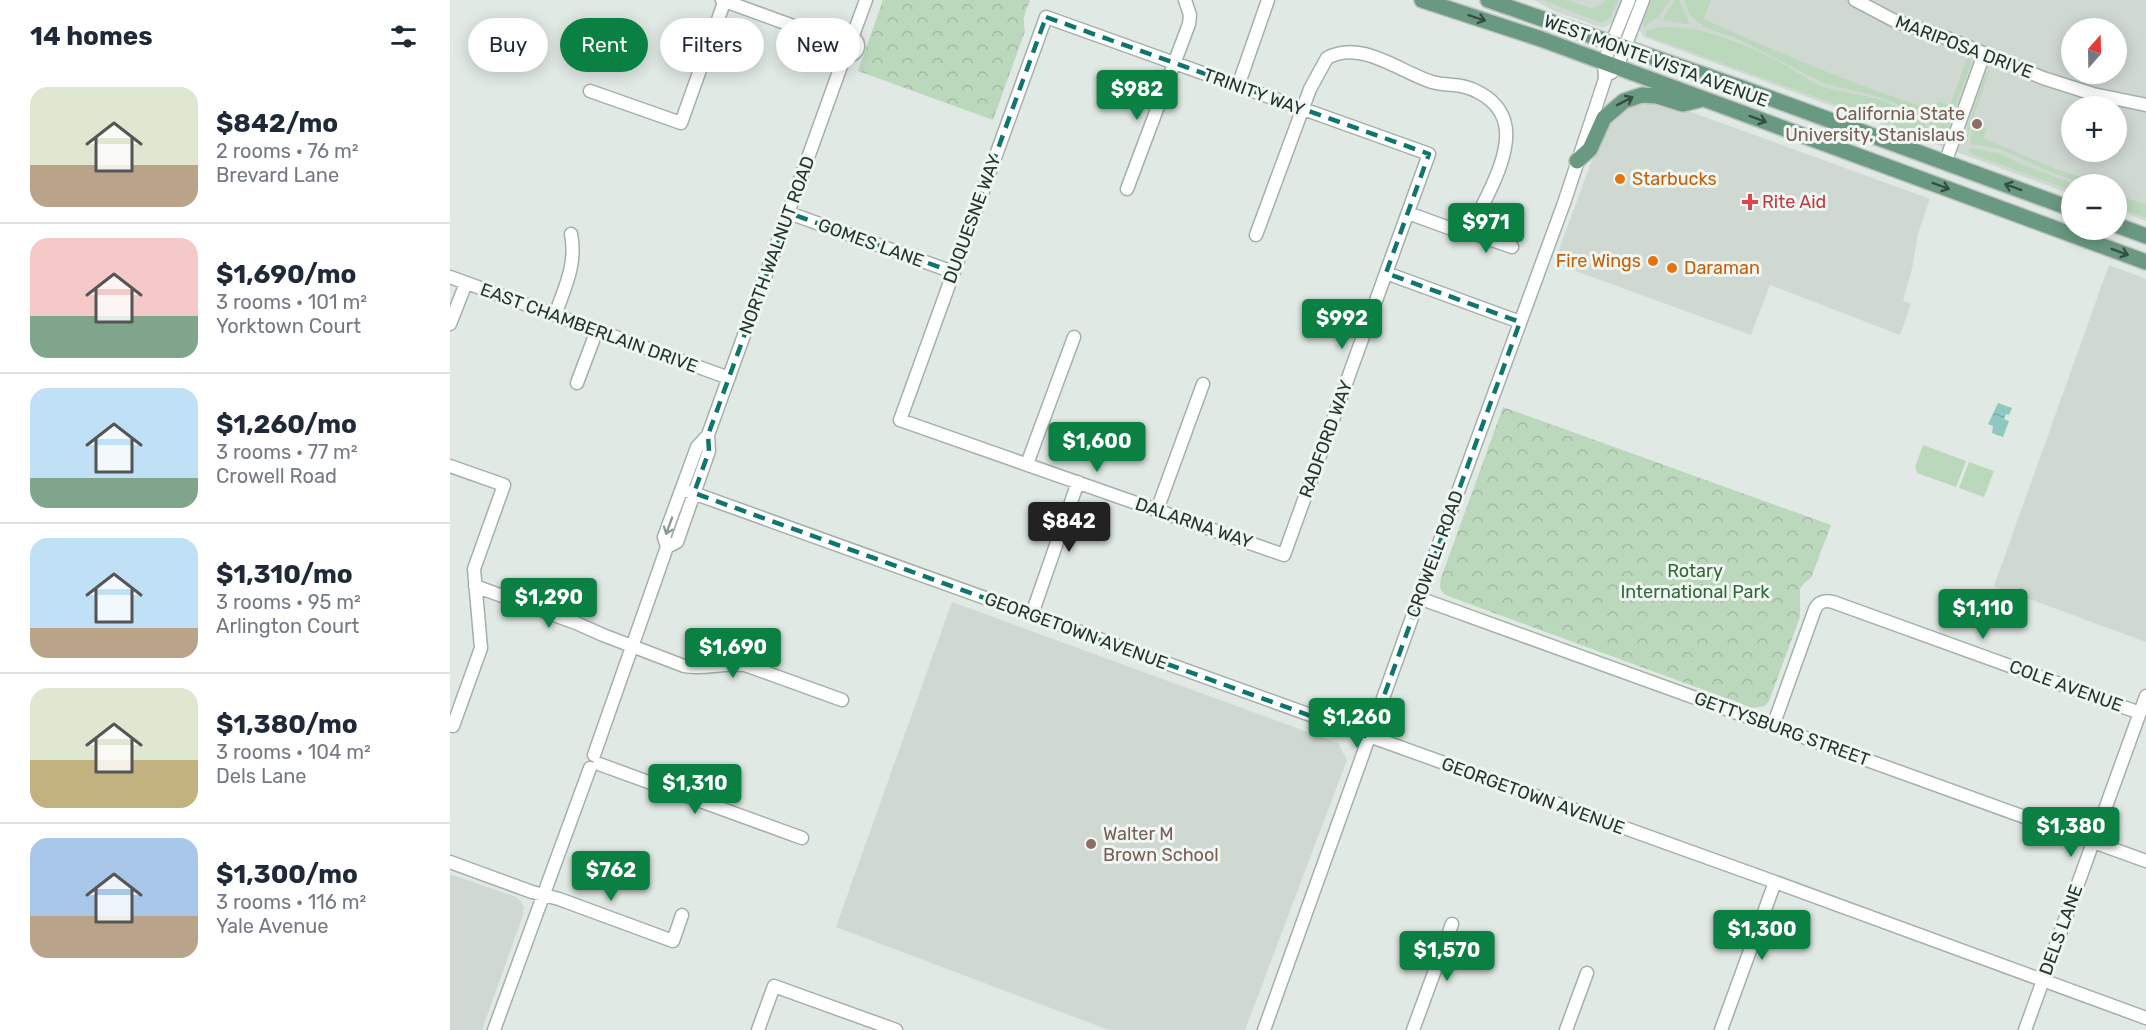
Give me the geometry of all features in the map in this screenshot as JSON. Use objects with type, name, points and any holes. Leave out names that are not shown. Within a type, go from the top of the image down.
[{"type":"main road","name":"WEST MONTE VISTA AVENUE","points":[[1422,0],[1541,39],[2146,262]]},
{"type":"main road","name":"WEST MONTE VISTA AVENUE","points":[[1488,0],[1745,89],[2061,204]]},
{"type":"main road","points":[[1577,161],[1590,149],[1598,127],[1608,113],[1629,98],[1649,96],[1683,104],[1703,99]]},
{"type":"main road","points":[[2127,229],[2146,236]]},
{"type":"street","points":[[590,91],[681,123],[724,0],[776,19]]},
{"type":"street","points":[[859,18],[866,0]]},
{"type":"street","points":[[1127,189],[1189,24],[1190,15],[1185,0]]},
{"type":"street","points":[[1238,86],[1268,0]]},
{"type":"street","name":"CROWELL ROAD","points":[[1618,46],[1629,0]]},
{"type":"street","name":"CROWELL ROAD","points":[[1264,1030],[1564,203],[1610,64],[1643,0]]},
{"type":"street","name":"MARIPOSA DRIVE","points":[[1855,0],[1895,21],[1947,38],[2074,88],[2146,105]]},
{"type":"street","name":"TRINITY WAY","points":[[1046,17],[1429,154]]},
{"type":"street","name":"DUQUESNE WAY","points":[[900,420],[1046,17]]},
{"type":"street","points":[[1256,236],[1310,89],[1328,58],[1342,53],[1368,55],[1428,81],[1466,86],[1490,99],[1498,108],[1504,121],[1505,150],[1469,232]]},
{"type":"street","points":[[1946,163],[1984,54]]},
{"type":"street","name":"NORTH WALNUT ROAD","points":[[494,1030],[594,762],[667,547],[664,537],[688,491],[697,447],[708,435],[839,72]]},
{"type":"street","name":"RADFORD WAY","points":[[1284,555],[1429,154]]},
{"type":"street","name":"GOMES LANE","points":[[789,213],[953,272]]},
{"type":"street","points":[[1408,213],[1512,247]]},
{"type":"street","points":[[555,315],[573,262],[571,234]]},
{"type":"street","points":[[1386,273],[1520,322]]},
{"type":"street","name":"EAST CHAMBERLAIN DRIVE","points":[[450,277],[729,378]]},
{"type":"street","points":[[450,324],[466,282]]},
{"type":"street","points":[[577,383],[597,330]]},
{"type":"street","points":[[1027,464],[1074,337]]},
{"type":"street","points":[[1157,510],[1203,384]]},
{"type":"street","name":"DALARNA WAY","points":[[900,420],[1284,555]]},
{"type":"street","points":[[450,466],[504,485],[474,568],[482,648],[453,726],[450,725]]},
{"type":"street","points":[[1032,614],[1078,482]]},
{"type":"street","name":"GEORGETOWN AVENUE","points":[[688,491],[2146,1018]]},
{"type":"street","points":[[476,586],[691,667],[732,664],[751,666],[842,700]]},
{"type":"street","name":"GETTYSBURG STREET","points":[[1419,598],[2146,861]]},
{"type":"street","name":"COLE AVENUE","points":[[1773,726],[1815,609],[1822,601],[1833,602],[2140,713]]},
{"type":"street","name":"DELS LANE","points":[[2025,1030],[2146,696]]},
{"type":"street","points":[[594,762],[802,838]]},
{"type":"street","points":[[450,862],[673,941],[682,915]]},
{"type":"street","points":[[1721,1030],[1775,882]]},
{"type":"street","points":[[1413,1030],[1452,924]]},
{"type":"street","points":[[1566,1030],[1587,973]]},
{"type":"street","points":[[758,1030],[774,986],[896,1030]]},
{"type":"highlighted area","points":[[1046,17],[1429,154],[1386,273],[1520,322],[1369,737],[694,493],[709,451],[708,435],[789,213],[953,272]]},
{"type":"shaded area","points":[[1534,0],[1623,0],[1614,22],[1603,28],[1554,11]]},
{"type":"shaded area","name":"California State University, Stanislaus","points":[[1648,0],[2146,0],[2146,221],[2127,214],[2127,174],[2061,174],[2061,190],[1644,37],[1638,28]]},
{"type":"shaded area","points":[[1640,103],[1667,104],[1683,109],[1930,199],[1918,233],[1912,269],[1903,301],[1911,304],[1900,335],[1770,285],[1751,335],[1554,263],[1604,127],[1621,109]]},
{"type":"shaded area","points":[[2109,265],[2146,279],[2146,642],[1994,586]]},
{"type":"shaded area","name":"Walter M Brown School","points":[[952,602],[1338,743],[1347,760],[1245,1030],[1109,1030],[836,927]]},
{"type":"shaded area","points":[[450,874],[516,897],[524,907],[482,1030],[450,1030]]},
{"type":"green space","points":[[883,0],[1030,0],[1024,18],[1025,31],[993,120],[860,72],[860,65]]},
{"type":"green space","points":[[1543,0],[1566,0],[1591,8],[1599,6],[1606,0],[1618,0],[1610,18],[1601,23]]},
{"type":"green space","points":[[1651,0],[1670,0],[1659,16],[1644,27],[1642,22]]},
{"type":"green space","points":[[1675,0],[1679,0],[1688,24],[1664,21],[1664,17]]},
{"type":"green space","points":[[1684,0],[1711,0],[1704,19],[1847,80],[1934,110],[1938,101],[1950,105],[1967,58],[1959,52],[1965,52],[1971,63],[1946,134],[1939,133],[1922,118],[1895,103],[1823,83],[1738,39],[1704,27],[1689,14]]},
{"type":"green space","points":[[1660,27],[1676,27],[1709,33],[1740,43],[1821,86],[1865,96],[1894,106],[1913,115],[1936,135],[1931,139],[1647,36],[1646,31]]},
{"type":"green space","points":[[1990,69],[1969,130],[1967,144],[1963,142],[1984,77]]},
{"type":"green space","points":[[1974,123],[1987,128],[1983,138],[2072,174],[2061,174],[2061,176],[2002,150],[1970,144]]},
{"type":"green space","points":[[1970,148],[1999,153],[2061,179],[2061,186],[1974,155],[1969,151]]},
{"type":"green space","points":[[2127,199],[2146,204],[2146,218],[2127,211]]},
{"type":"green space","name":"Rotary International Park","points":[[1503,407],[1831,525],[1811,578],[1800,589],[1800,617],[1769,701],[1765,706],[1753,708],[1443,593],[1440,587],[1441,578]]},
{"type":"green space","points":[[1923,445],[1966,461],[1956,487],[1917,473],[1915,467]]},
{"type":"green space","points":[[1969,462],[1994,471],[1984,497],[1959,488]]},
{"type":"water","points":[[1998,403],[2012,408],[2004,419],[2009,421],[2003,437],[1992,433],[1993,426],[1988,424]]},
{"type":"place","name":"California State University, Stanislaus","points":[[1977,124]]},
{"type":"place","name":"Starbucks","points":[[1620,179]]},
{"type":"place","name":"Rite Aid","points":[[1750,202]]},
{"type":"place","name":"Fire Wings","points":[[1653,261]]},
{"type":"place","name":"Daraman","points":[[1672,268]]},
{"type":"place","name":"Walter M Brown School","points":[[1091,844]]}]
